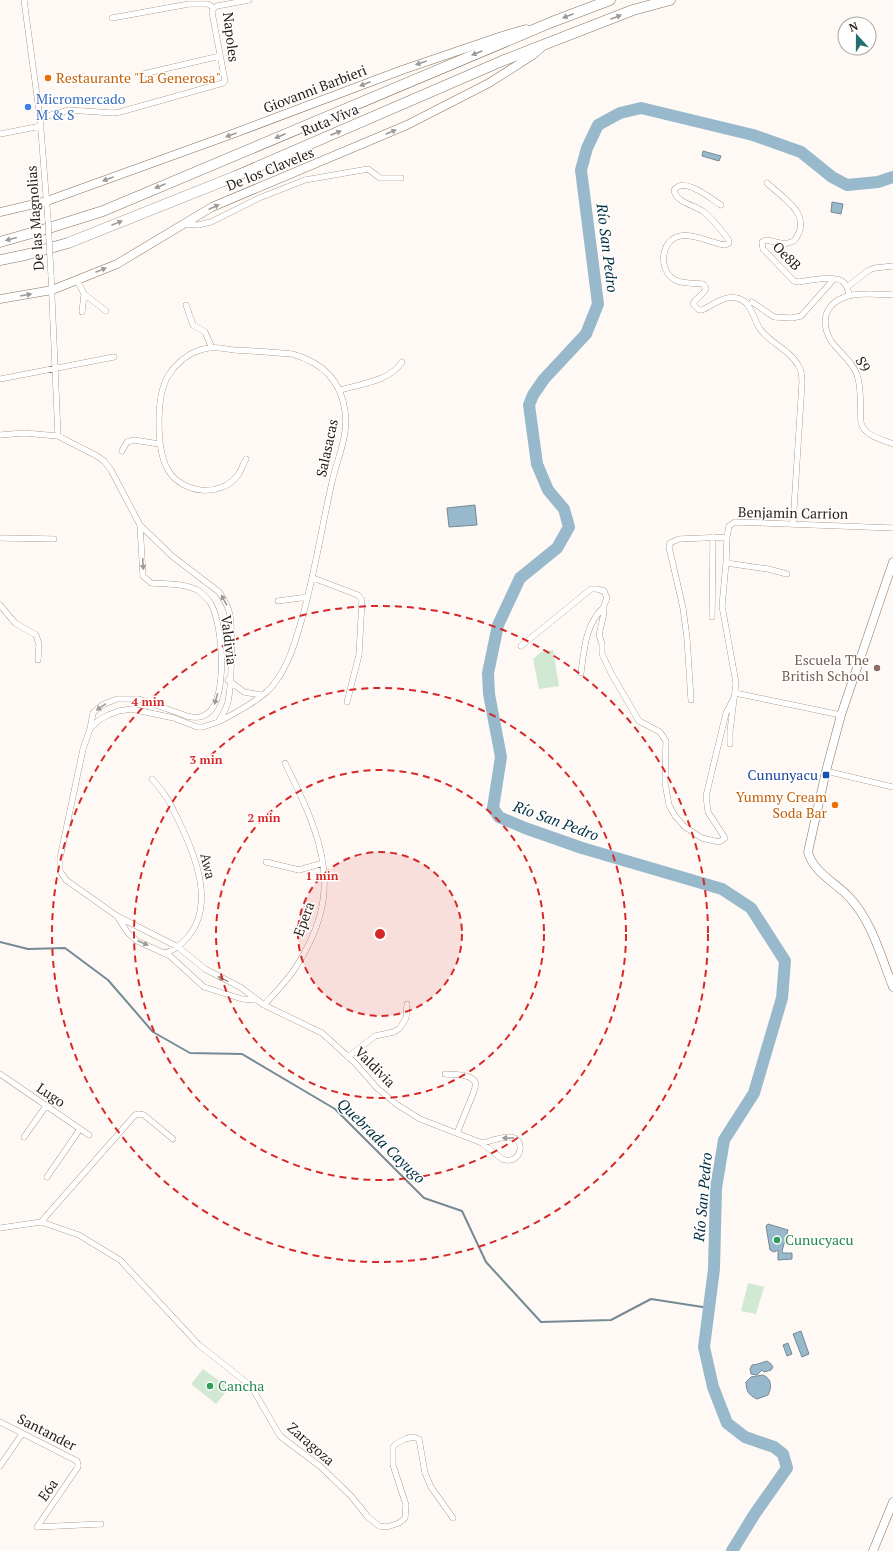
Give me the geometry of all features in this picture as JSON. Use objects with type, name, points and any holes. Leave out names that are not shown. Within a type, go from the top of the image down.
[{"type":"highway","name":"Ruta Viva","points":[[0,242],[103,210],[552,22],[610,0]]},
{"type":"highway","name":"Ruta Viva","points":[[0,260],[25,255],[68,243],[236,176],[502,61],[633,10],[670,0]]},
{"type":"main road","name":"Giovanni Barbieri","points":[[47,201],[235,133],[402,70],[502,36],[552,22]]},
{"type":"main road","name":"De los Claveles","points":[[0,299],[52,290],[117,264],[212,207],[407,125],[488,83],[533,55],[544,45]]},
{"type":"main road","points":[[0,212],[47,201]]},
{"type":"main road","points":[[893,562],[841,715],[826,771],[808,852],[818,870],[849,897],[862,915],[870,930],[893,987]]},
{"type":"main road","points":[[872,1551],[893,1502]]},
{"type":"street","name":"De las Magnolias","points":[[24,0],[41,126],[47,201],[58,436]]},
{"type":"street","name":"Napoles","points":[[40,118],[69,110],[113,113],[120,112],[223,84],[225,81],[212,12],[217,6],[249,0]]},
{"type":"street","points":[[112,18],[189,4],[208,4],[214,8]]},
{"type":"street","points":[[143,74],[220,56]]},
{"type":"street","points":[[0,134],[41,126]]},
{"type":"street","points":[[185,224],[198,225],[211,222],[259,198],[305,180],[368,169],[380,178],[401,178]]},
{"type":"street","name":"Oe8B","points":[[767,183],[797,211],[800,217],[801,229],[794,241],[785,244],[766,240],[762,242],[762,249],[794,280],[798,282],[834,279]]},
{"type":"street","points":[[721,205],[692,187],[683,184],[677,186],[674,190],[675,195],[679,200],[704,212],[728,239],[728,243],[725,245],[690,235],[678,236],[667,243],[664,249],[664,263],[671,277],[676,280],[688,284],[703,284],[706,288],[705,291],[695,299],[693,304],[699,310],[702,310],[723,299],[733,297],[739,298],[745,302],[752,310],[760,329],[792,357],[798,365],[801,372],[802,383],[793,524]]},
{"type":"street","points":[[847,288],[869,270],[893,266]]},
{"type":"street","points":[[752,302],[774,317],[792,318],[801,316],[834,279],[843,282],[849,295],[893,295]]},
{"type":"street","points":[[77,280],[84,294],[106,311]]},
{"type":"street","points":[[82,312],[84,294]]},
{"type":"street","name":"S9","points":[[849,295],[837,300],[829,308],[825,321],[826,331],[831,340],[857,373],[859,380],[861,423],[863,430],[868,434],[893,444]]},
{"type":"street","points":[[186,305],[193,325],[205,332],[212,348]]},
{"type":"street","name":"Salasacas","points":[[175,715],[197,727],[203,727],[218,722],[239,711],[274,685],[294,648],[313,578],[332,482],[346,430],[346,412],[340,390],[328,372],[305,357],[292,354],[212,348],[194,352],[177,364],[168,376],[163,393],[159,424],[159,444],[162,457],[168,471],[178,482],[193,489],[206,491],[217,489],[229,484],[238,475],[246,459]]},
{"type":"street","points":[[0,379],[114,357]]},
{"type":"street","points":[[340,390],[387,375],[398,369],[402,362]]},
{"type":"street","points":[[0,436],[24,433],[58,436],[104,461],[111,470],[140,525],[172,556],[219,592],[224,598],[230,612],[231,624],[230,681],[228,704],[218,722]]},
{"type":"street","points":[[122,451],[127,442],[134,440],[159,444]]},
{"type":"street","name":"Benjamin Carrion","points":[[691,700],[687,638],[683,608],[670,547],[670,543],[673,540],[727,537],[729,526],[735,522],[893,528]]},
{"type":"street","name":"Valdivia","points":[[140,525],[143,576],[146,580],[151,583],[183,586],[198,591],[206,597],[211,605],[216,618],[219,633],[222,675],[213,707],[208,713],[195,718],[175,715],[139,699],[117,699],[102,705],[93,712],[90,729],[83,749],[60,858],[60,871],[66,880],[117,916],[178,947],[205,969],[240,987],[264,1005],[322,1033],[348,1057],[377,1088],[396,1104],[420,1119],[482,1143],[506,1160],[514,1159],[518,1156],[521,1148],[519,1142],[513,1137],[482,1143]]},
{"type":"street","points":[[727,537],[722,606],[736,683],[732,710],[730,744]]},
{"type":"street","points":[[0,538],[54,539]]},
{"type":"street","points":[[712,617],[713,538]]},
{"type":"street","points":[[726,563],[768,569],[787,574]]},
{"type":"street","points":[[313,578],[358,595],[362,600],[359,655],[347,702]]},
{"type":"street","points":[[521,646],[591,589],[604,591],[607,598],[603,608],[593,621],[587,637],[581,673]]},
{"type":"street","points":[[278,601],[308,597]]},
{"type":"street","points":[[0,605],[15,623],[36,635],[39,644],[38,660]]},
{"type":"street","points":[[603,608],[604,613],[599,635],[602,644],[602,654],[610,673],[638,721],[660,732],[666,741],[665,783],[669,805],[675,816],[685,827],[702,838],[719,842],[725,838],[708,812],[706,796],[726,713],[735,696]]},
{"type":"street","points":[[222,675],[244,692],[261,695]]},
{"type":"street","points":[[735,696],[841,715]]},
{"type":"street","points":[[90,729],[108,714],[119,711],[132,709],[175,715]]},
{"type":"street","name":"Epera","points":[[264,1005],[293,971],[314,934],[323,906],[325,894],[318,840],[311,816],[285,763]]},
{"type":"street","points":[[826,771],[893,786]]},
{"type":"street","name":"Awa","points":[[152,779],[169,799],[198,867],[201,885],[201,905],[195,926],[188,937],[178,947],[164,953]]},
{"type":"street","points":[[266,862],[299,870],[322,863]]},
{"type":"street","name":"Valdivia","points":[[117,916],[128,933],[137,941],[164,953],[175,960],[204,987],[242,999],[256,1000]]},
{"type":"street","points":[[348,1057],[375,1036],[394,1032],[400,1028],[406,1018],[407,1004]]},
{"type":"street","name":"Lugo","points":[[0,1074],[89,1135]]},
{"type":"street","points":[[445,1074],[469,1076],[475,1080],[476,1084],[474,1094],[457,1133]]},
{"type":"street","points":[[24,1137],[46,1106]]},
{"type":"street","points":[[41,1222],[135,1115],[144,1115],[173,1139]]},
{"type":"street","points":[[47,1177],[80,1129]]},
{"type":"street","name":"Zaragoza","points":[[0,1228],[41,1222],[79,1235],[120,1260],[199,1345],[251,1386],[280,1436],[321,1467],[351,1496],[368,1517],[379,1526],[387,1527],[399,1524],[405,1518],[406,1506],[393,1465],[393,1447],[405,1439],[413,1437],[419,1439],[425,1473],[431,1487],[453,1518]]},
{"type":"street","name":"Santander","points":[[0,1422],[77,1461],[78,1468]]},
{"type":"street","points":[[0,1466],[22,1434]]},
{"type":"street","name":"E6a","points":[[78,1468],[37,1527],[101,1524]]},
{"type":"green space","points":[[553,650],[559,686],[539,689],[533,659],[541,652]]},
{"type":"green space","points":[[748,1283],[764,1287],[756,1314],[741,1311]]},
{"type":"green space","name":"Cancha","points":[[203,1369],[229,1388],[216,1404],[191,1384]]},
{"type":"water","points":[[703,151],[721,156],[719,161],[702,156]]},
{"type":"water","points":[[832,202],[843,204],[841,214],[831,212]]},
{"type":"water","points":[[475,505],[477,525],[449,527],[447,508]]},
{"type":"water","name":"Cunucyacu","points":[[768,1224],[788,1230],[782,1251],[783,1253],[792,1253],[792,1259],[778,1260],[778,1250],[774,1252],[770,1250],[766,1226]]},
{"type":"water","points":[[801,1331],[809,1354],[802,1357],[793,1334]]},
{"type":"water","points":[[788,1343],[792,1354],[787,1356],[783,1345]]},
{"type":"water","points":[[767,1361],[773,1367],[771,1370],[764,1372],[762,1370],[757,1375],[751,1374],[750,1369],[752,1365]]},
{"type":"water","points":[[763,1375],[770,1381],[770,1389],[768,1395],[757,1399],[748,1393],[746,1382],[751,1377]]},
{"type":"waterway","name":"Río San Pedro","points":[[732,1551],[754,1515],[787,1468],[783,1454],[774,1447],[745,1437],[727,1423],[713,1387],[704,1347],[714,1269],[716,1188],[724,1140],[754,1093],[782,998],[785,961],[751,908],[722,889],[582,848],[525,828],[499,817],[493,808],[501,757],[489,694],[488,673],[498,625],[520,578],[557,548],[569,527],[564,509],[548,490],[537,464],[529,405],[533,395],[544,379],[586,334],[598,304],[581,170],[587,148],[598,125],[620,113],[641,108],[753,135],[801,152],[832,177],[847,185],[878,182],[893,177]]},
{"type":"waterway","name":"Quebrada Cayugo","points":[[0,942],[28,949],[65,948],[108,980],[153,1032],[190,1053],[242,1054],[335,1109],[424,1198],[462,1211],[486,1262],[541,1322],[611,1320],[651,1299],[709,1308]]},
{"type":"place","name":"Restaurante \"La Generosa\"","points":[[48,78]]},
{"type":"place","name":"Micromercado M & S","points":[[28,107]]},
{"type":"place","name":"Escuela The British School","points":[[877,668]]},
{"type":"place","name":"Cununyacu","points":[[826,775]]},
{"type":"place","name":"Yummy Cream Soda Bar","points":[[835,805]]},
{"type":"place","name":"Cunucyacu","points":[[777,1240]]},
{"type":"place","name":"Cancha","points":[[210,1386]]}]
